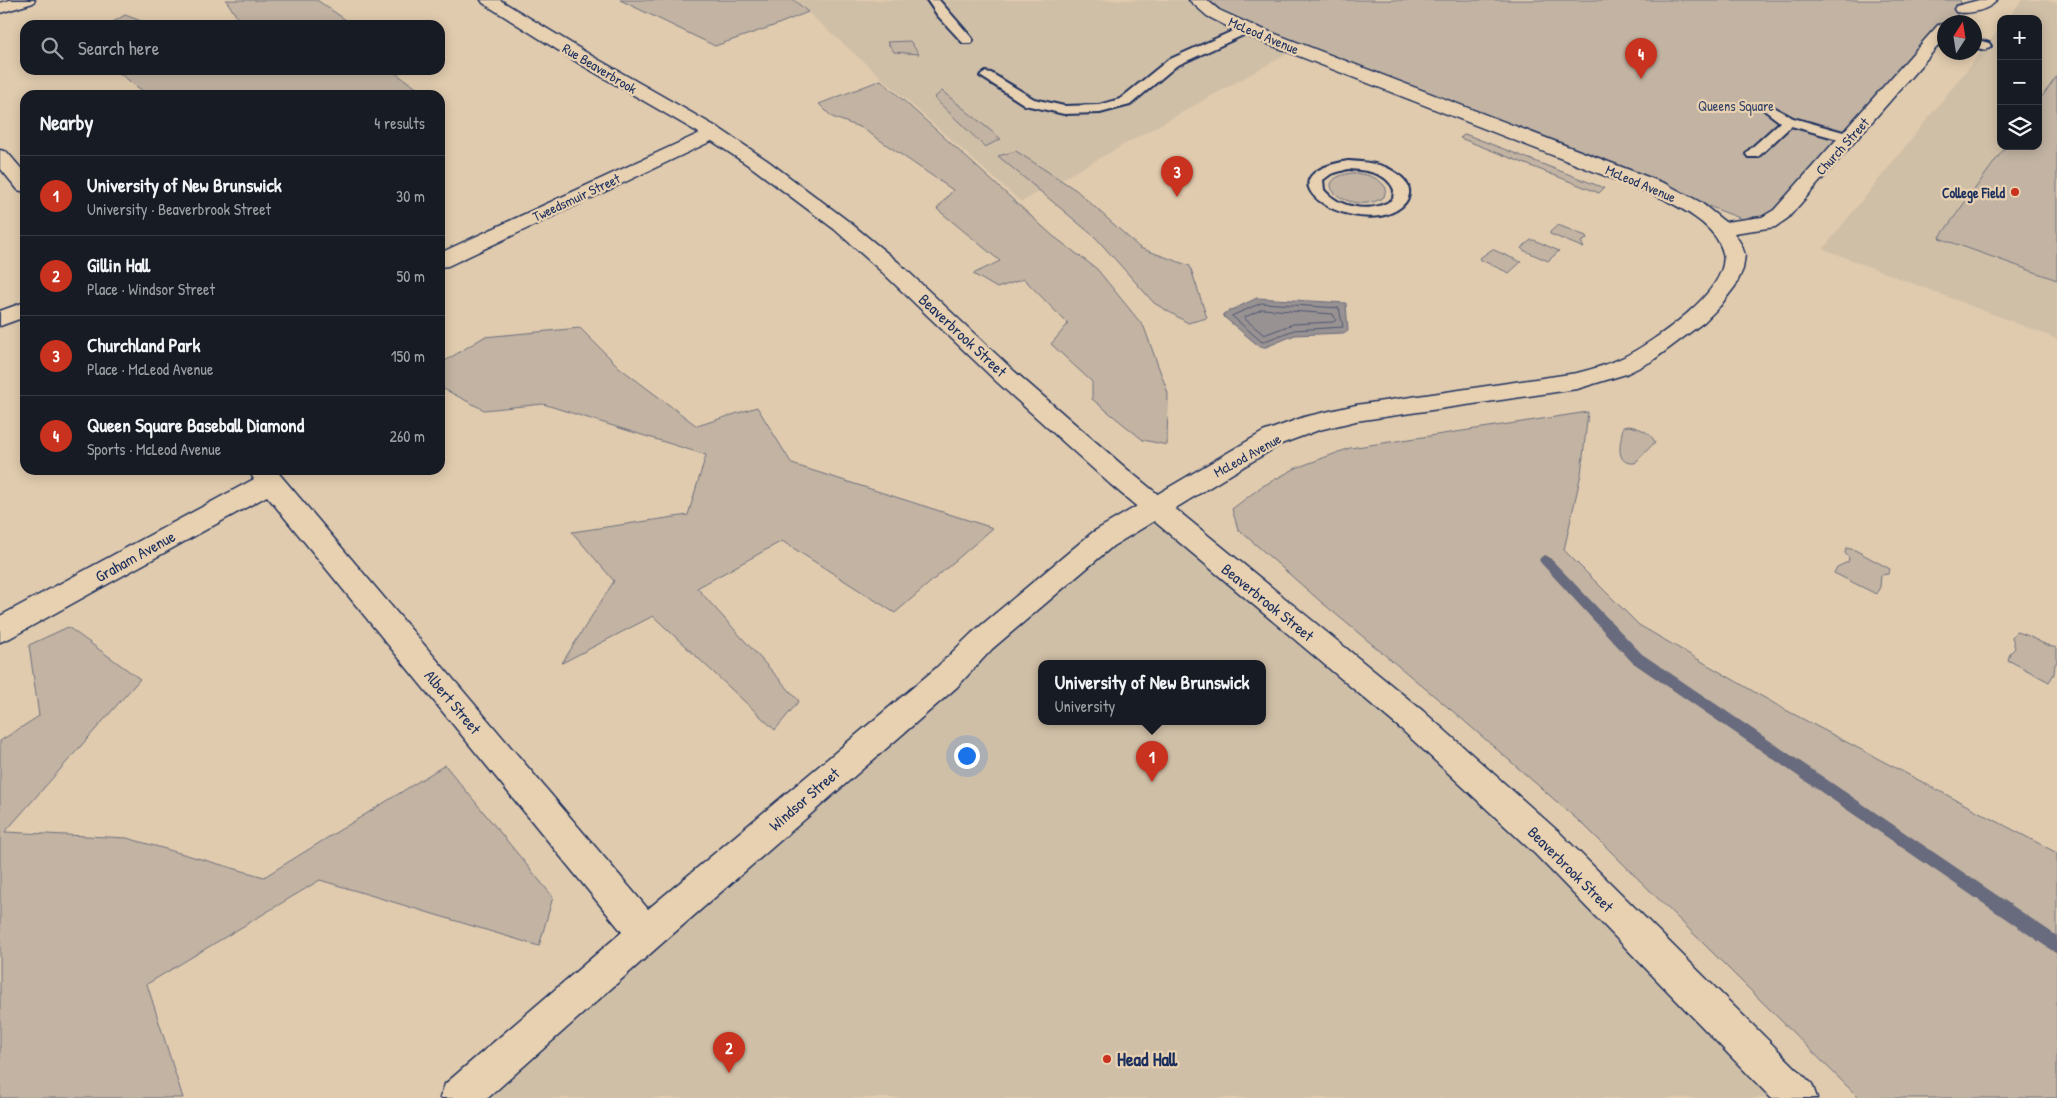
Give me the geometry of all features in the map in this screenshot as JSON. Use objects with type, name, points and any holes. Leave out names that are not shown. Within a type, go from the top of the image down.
[{"type":"street","points":[[0,8],[27,0]]},
{"type":"street","name":"Rue Beaverbrook","points":[[489,0],[586,60],[713,133]]},
{"type":"street","name":"McLeod Avenue","points":[[1155,508],[1272,438],[1313,423],[1356,413],[1577,381],[1605,374],[1632,363],[1677,334],[1721,291],[1733,273],[1734,255],[1730,243],[1720,229],[1685,202],[1660,188],[1246,30],[1213,12],[1197,0]]},
{"type":"street","points":[[1961,4],[1986,3],[1989,0]]},
{"type":"street","name":"Church Street","points":[[1954,15],[1961,4]]},
{"type":"street","name":"Church Street","points":[[1720,229],[1768,223],[1781,214],[1937,39]]},
{"type":"street","name":"Tweedsmuir Street","points":[[445,259],[713,133]]},
{"type":"street","name":"Beaverbrook Street","points":[[713,133],[841,225],[890,267],[1006,377],[1155,508],[1412,720],[1546,843],[1798,1098]]},
{"type":"street","points":[[0,156],[20,180]]},
{"type":"street","points":[[0,319],[20,311]]},
{"type":"street","name":"Graham Avenue","points":[[0,630],[266,476]]},
{"type":"street","name":"Albert Street","points":[[266,476],[646,934]]},
{"type":"street","name":"Windsor Street","points":[[459,1098],[646,934],[938,684],[982,641],[1103,538],[1155,508]]},
{"type":"lane","points":[[933,0],[942,13],[967,40]]},
{"type":"lane","points":[[986,76],[1030,102],[1064,110],[1100,109],[1125,102],[1172,63],[1246,30]]},
{"type":"lane","points":[[1772,110],[1788,121],[1849,138]]},
{"type":"lane","points":[[1753,154],[1788,121]]},
{"type":"lane","points":[[1342,166],[1361,166],[1386,173],[1396,179],[1403,194],[1400,201],[1393,207],[1382,210],[1352,211],[1331,204],[1318,193],[1315,184],[1317,177],[1324,171],[1342,166]]},
{"type":"shaded area","points":[[794,0],[1197,0],[1296,49],[1021,202]]},
{"type":"shaded area","points":[[2022,0],[2045,0],[2057,3],[2057,339],[1823,249],[1975,60],[1982,60],[1982,51],[1997,32],[1997,150],[2042,150],[2042,15],[2010,15]]},
{"type":"shaded area","points":[[1155,508],[1412,720],[1798,1098],[459,1098]]},
{"type":"green space","points":[[226,0],[317,0],[346,20],[239,20]]},
{"type":"green space","points":[[620,0],[794,0],[808,12],[715,46]]},
{"type":"green space","name":"Queens Square","points":[[1197,0],[1960,0],[1962,9],[1957,15],[1937,15],[1937,38],[1781,214],[1758,225],[1296,49]]},
{"type":"green space","points":[[125,15],[138,20],[116,20]]},
{"type":"green space","points":[[910,41],[919,54],[894,52],[887,42]]},
{"type":"green space","points":[[122,75],[398,75],[418,90],[141,90]]},
{"type":"green space","name":"College Field","points":[[2057,76],[2057,280],[1939,238],[2003,150],[2042,150],[2042,97]]},
{"type":"green space","points":[[881,80],[1053,236],[1097,269],[1144,327],[1168,393],[1167,445],[1143,440],[1092,399],[1092,382],[1051,344],[1068,324],[1024,279],[997,288],[973,274],[1000,261],[937,209],[953,190],[862,128],[832,117],[819,104]]},
{"type":"green space","points":[[942,91],[1001,139],[985,147],[934,98]]},
{"type":"green space","points":[[1465,134],[1604,188],[1599,193],[1460,138]]},
{"type":"green space","points":[[1016,151],[1076,190],[1140,248],[1190,266],[1207,318],[1188,323],[1154,303],[1096,238],[998,156]]},
{"type":"green space","points":[[1352,173],[1375,178],[1383,184],[1386,188],[1384,197],[1372,202],[1359,203],[1338,196],[1332,189],[1332,183],[1338,177]]},
{"type":"green space","points":[[1558,225],[1586,236],[1587,239],[1581,242],[1584,248],[1550,234]]},
{"type":"green space","points":[[1531,240],[1559,251],[1548,261],[1521,248]]},
{"type":"green space","points":[[1491,250],[1521,262],[1509,273],[1481,260],[1480,258]]},
{"type":"green space","points":[[580,328],[620,368],[697,426],[757,407],[792,464],[993,528],[895,613],[782,541],[697,588],[799,701],[775,730],[653,616],[562,663],[614,581],[572,532],[688,515],[706,455],[543,404],[484,410],[445,390],[445,361],[484,337]]},
{"type":"green space","points":[[1588,412],[1581,474],[1564,550],[1639,625],[1782,708],[2057,853],[2057,1098],[1859,1098],[1588,829],[1462,719],[1320,601],[1238,529],[1232,509],[1261,487],[1296,468],[1350,448]]},
{"type":"green space","points":[[1629,426],[1644,431],[1655,442],[1635,463],[1628,463],[1624,460],[1620,451],[1623,427]]},
{"type":"green space","points":[[1846,548],[1855,550],[1890,569],[1888,574],[1881,575],[1880,587],[1876,594],[1834,573],[1837,567],[1848,562],[1849,558],[1845,553]]},
{"type":"green space","points":[[68,627],[140,679],[5,832],[127,838],[264,877],[445,765],[553,897],[539,946],[320,880],[147,984],[183,1098],[0,1098],[0,741],[39,716],[29,645]]},
{"type":"green space","points":[[2016,632],[2057,648],[2057,663],[2055,664],[2054,674],[2049,682],[2008,660],[2010,653],[2015,648],[2012,637]]},
{"type":"water","points":[[1257,298],[1346,303],[1348,331],[1343,333],[1295,335],[1266,347],[1260,347],[1224,317],[1223,314]]},
{"type":"waterway","points":[[1545,560],[1637,658],[2057,946]]},
{"type":"place","name":"Queen Square Baseball Diamond","points":[[1641,79]]},
{"type":"place","name":"College Field","points":[[2015,192]]},
{"type":"place","name":"Churchland Park","points":[[1177,197]]},
{"type":"place","name":"University of New Brunswick","points":[[1152,782]]},
{"type":"place","name":"Head Hall","points":[[1107,1059]]},
{"type":"place","name":"Gillin Hall","points":[[729,1073]]}]
